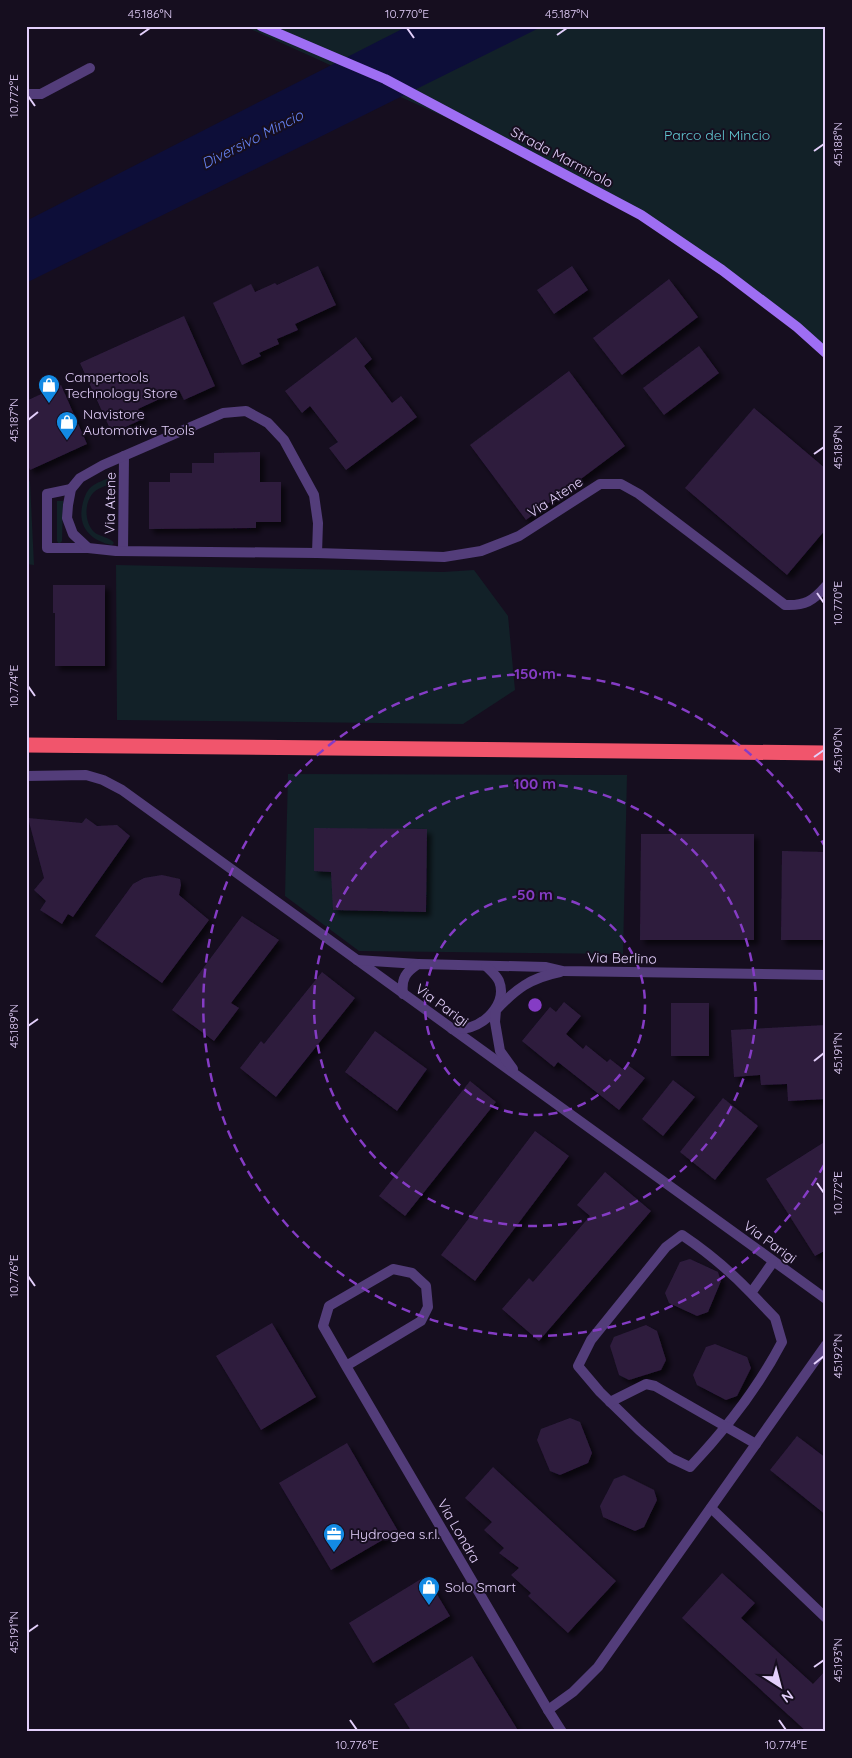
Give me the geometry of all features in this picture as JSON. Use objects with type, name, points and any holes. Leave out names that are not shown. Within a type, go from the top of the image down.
[{"type":"highway","points":[[26,745],[826,754]]},
{"type":"main road","name":"Strada Marmirolo","points":[[261,26],[385,79],[641,215],[722,270],[797,328],[825,353]]},
{"type":"street","points":[[26,94],[41,94],[90,68]]},
{"type":"street","name":"Via Atene","points":[[88,548],[73,534],[68,518],[71,489],[80,478],[103,465],[224,413],[246,412],[268,423],[284,440],[314,495],[318,522],[317,553]]},
{"type":"street","name":"Via Atene","points":[[123,551],[124,456]]},
{"type":"street","name":"Via Atene","points":[[71,489],[47,494],[47,548],[444,557],[481,551],[519,536],[600,484],[620,484],[639,494],[785,605],[798,606],[811,601],[826,586]]},
{"type":"street","name":"Via Parigi","points":[[26,776],[86,775],[103,780],[122,790],[826,1299]]},
{"type":"street","name":"Via Berlino","points":[[356,960],[418,964],[546,967],[563,971],[826,975]]},
{"type":"street","points":[[403,994],[403,978],[407,971],[418,964]]},
{"type":"street","points":[[486,966],[496,976],[500,984],[500,996],[495,1022],[500,1051],[518,1076]]},
{"type":"street","points":[[452,1029],[469,1028],[481,1023],[526,983],[543,975],[563,971]]},
{"type":"street","points":[[682,1235],[730,1271],[775,1318],[782,1342],[767,1371],[718,1438],[690,1467],[671,1458],[610,1402],[578,1366],[591,1340],[666,1247],[682,1235]]},
{"type":"street","points":[[751,1293],[773,1262]]},
{"type":"street","name":"Via Londra","points":[[346,1366],[421,1321],[428,1307],[426,1286],[412,1273],[392,1269],[329,1306],[323,1326],[346,1366],[548,1710],[562,1732]]},
{"type":"street","points":[[548,1710],[573,1692],[598,1667],[826,1345]]},
{"type":"street","points":[[610,1402],[646,1384],[655,1386],[756,1444]]},
{"type":"street","points":[[711,1508],[826,1618]]},
{"type":"green space","name":"Parco del Mincio","points":[[244,26],[826,26],[826,350],[652,222],[542,161]]},
{"type":"green space","points":[[26,474],[30,482],[34,565],[26,564]]},
{"type":"green space","points":[[114,476],[116,482],[94,492],[88,501],[86,512],[88,523],[94,532],[112,541],[114,543],[112,545],[98,540],[88,532],[84,527],[81,514],[86,493],[89,489]]},
{"type":"green space","points":[[57,501],[63,501],[62,541],[59,544],[57,541]]},
{"type":"green space","points":[[116,565],[443,572],[474,570],[508,616],[515,690],[463,724],[117,720]]},
{"type":"green space","points":[[288,774],[627,775],[623,954],[359,951],[285,896]]},
{"type":"water","name":"Diversivo Mincio","points":[[408,26],[543,26],[26,283],[26,221]]},
{"type":"building","points":[[318,266],[336,305],[295,324],[298,330],[277,339],[279,344],[259,353],[261,356],[242,365],[213,303],[251,284],[255,292],[275,283],[277,285]]},
{"type":"building","points":[[572,266],[588,290],[554,314],[537,290]]},
{"type":"building","points":[[669,279],[698,317],[622,375],[593,338]]},
{"type":"building","points":[[184,316],[215,386],[184,400],[179,390],[138,409],[143,419],[112,433],[80,363]]},
{"type":"building","points":[[356,337],[372,359],[364,366],[392,403],[401,396],[417,417],[346,470],[329,448],[338,442],[310,406],[302,413],[285,391]]},
{"type":"building","points":[[699,346],[719,373],[664,415],[643,388]]},
{"type":"building","points":[[569,371],[625,446],[526,520],[470,445]]},
{"type":"building","points":[[61,385],[87,444],[30,470],[26,461],[26,401]]},
{"type":"building","points":[[754,408],[826,469],[826,529],[787,575],[685,488]]},
{"type":"building","points":[[260,452],[260,482],[281,482],[281,522],[256,522],[256,528],[149,529],[149,482],[170,482],[170,473],[192,473],[192,463],[214,463],[214,453]]},
{"type":"building","points":[[53,585],[105,585],[105,666],[55,666]]},
{"type":"building","points":[[28,818],[82,823],[86,818],[97,826],[117,825],[130,836],[73,917],[68,914],[62,924],[40,910],[46,901],[34,890],[44,878]]},
{"type":"building","points":[[314,828],[427,829],[426,912],[333,910],[331,872],[314,871]]},
{"type":"building","points":[[641,834],[754,834],[754,940],[640,940]]},
{"type":"building","points":[[782,851],[826,852],[826,940],[781,940]]},
{"type":"building","points":[[162,875],[180,879],[179,895],[209,920],[162,983],[95,936],[133,884],[144,878]]},
{"type":"building","points":[[242,916],[279,940],[231,1003],[239,1008],[214,1041],[172,1010]]},
{"type":"building","points":[[322,972],[355,998],[276,1097],[240,1068],[261,1041],[264,1044]]},
{"type":"building","points":[[564,1002],[581,1016],[566,1034],[583,1049],[586,1045],[607,1062],[610,1059],[624,1070],[628,1065],[645,1078],[619,1110],[558,1062],[554,1067],[522,1041],[550,1007],[556,1012]]},
{"type":"building","points":[[671,1003],[709,1003],[709,1056],[671,1056]]},
{"type":"building","points":[[826,1025],[826,1099],[788,1101],[787,1084],[761,1085],[760,1075],[734,1077],[731,1030]]},
{"type":"building","points":[[375,1031],[427,1069],[397,1111],[345,1072]]},
{"type":"building","points":[[673,1080],[695,1097],[663,1136],[642,1119]]},
{"type":"building","points":[[470,1081],[496,1102],[405,1216],[379,1196]]},
{"type":"building","points":[[723,1098],[758,1126],[715,1180],[680,1152]]},
{"type":"building","points":[[535,1131],[569,1156],[475,1281],[441,1255]]},
{"type":"building","points":[[826,1141],[826,1250],[815,1256],[766,1179]]},
{"type":"building","points":[[605,1172],[651,1211],[539,1341],[502,1309],[529,1278],[533,1282],[590,1216],[577,1205]]},
{"type":"building","points":[[690,1259],[718,1272],[721,1281],[708,1312],[697,1316],[669,1303],[665,1293],[680,1262]]},
{"type":"building","points":[[272,1323],[316,1397],[261,1430],[216,1356]]},
{"type":"building","points":[[646,1325],[657,1331],[666,1360],[661,1370],[629,1380],[619,1375],[610,1346],[614,1337]]},
{"type":"building","points":[[715,1344],[747,1357],[751,1368],[737,1396],[726,1400],[697,1385],[693,1375],[706,1347]]},
{"type":"building","points":[[570,1418],[580,1422],[592,1453],[588,1463],[560,1475],[550,1471],[537,1440],[541,1429]]},
{"type":"building","points":[[797,1436],[826,1458],[826,1515],[770,1470]]},
{"type":"building","points":[[347,1443],[398,1531],[331,1570],[279,1483]]},
{"type":"building","points":[[493,1467],[616,1581],[568,1633],[528,1596],[531,1593],[511,1575],[519,1568],[499,1553],[504,1548],[484,1530],[492,1522],[465,1498]]},
{"type":"building","points":[[624,1475],[654,1490],[657,1500],[644,1527],[635,1531],[603,1517],[600,1506],[614,1479]]},
{"type":"building","points":[[722,1573],[755,1603],[741,1618],[813,1684],[826,1670],[826,1732],[807,1732],[682,1618]]},
{"type":"building","points":[[426,1576],[450,1616],[373,1663],[349,1623]]},
{"type":"building","points":[[472,1656],[519,1732],[412,1732],[394,1704]]},
{"type":"place","name":"Campertools Technology Store","points":[[49,404]]},
{"type":"place","name":"Navistore Automotive Tools","points":[[67,441]]},
{"type":"place","name":"Hydrogea s.r.l.","points":[[334,1553]]},
{"type":"place","name":"Solo Smart","points":[[429,1606]]}]
